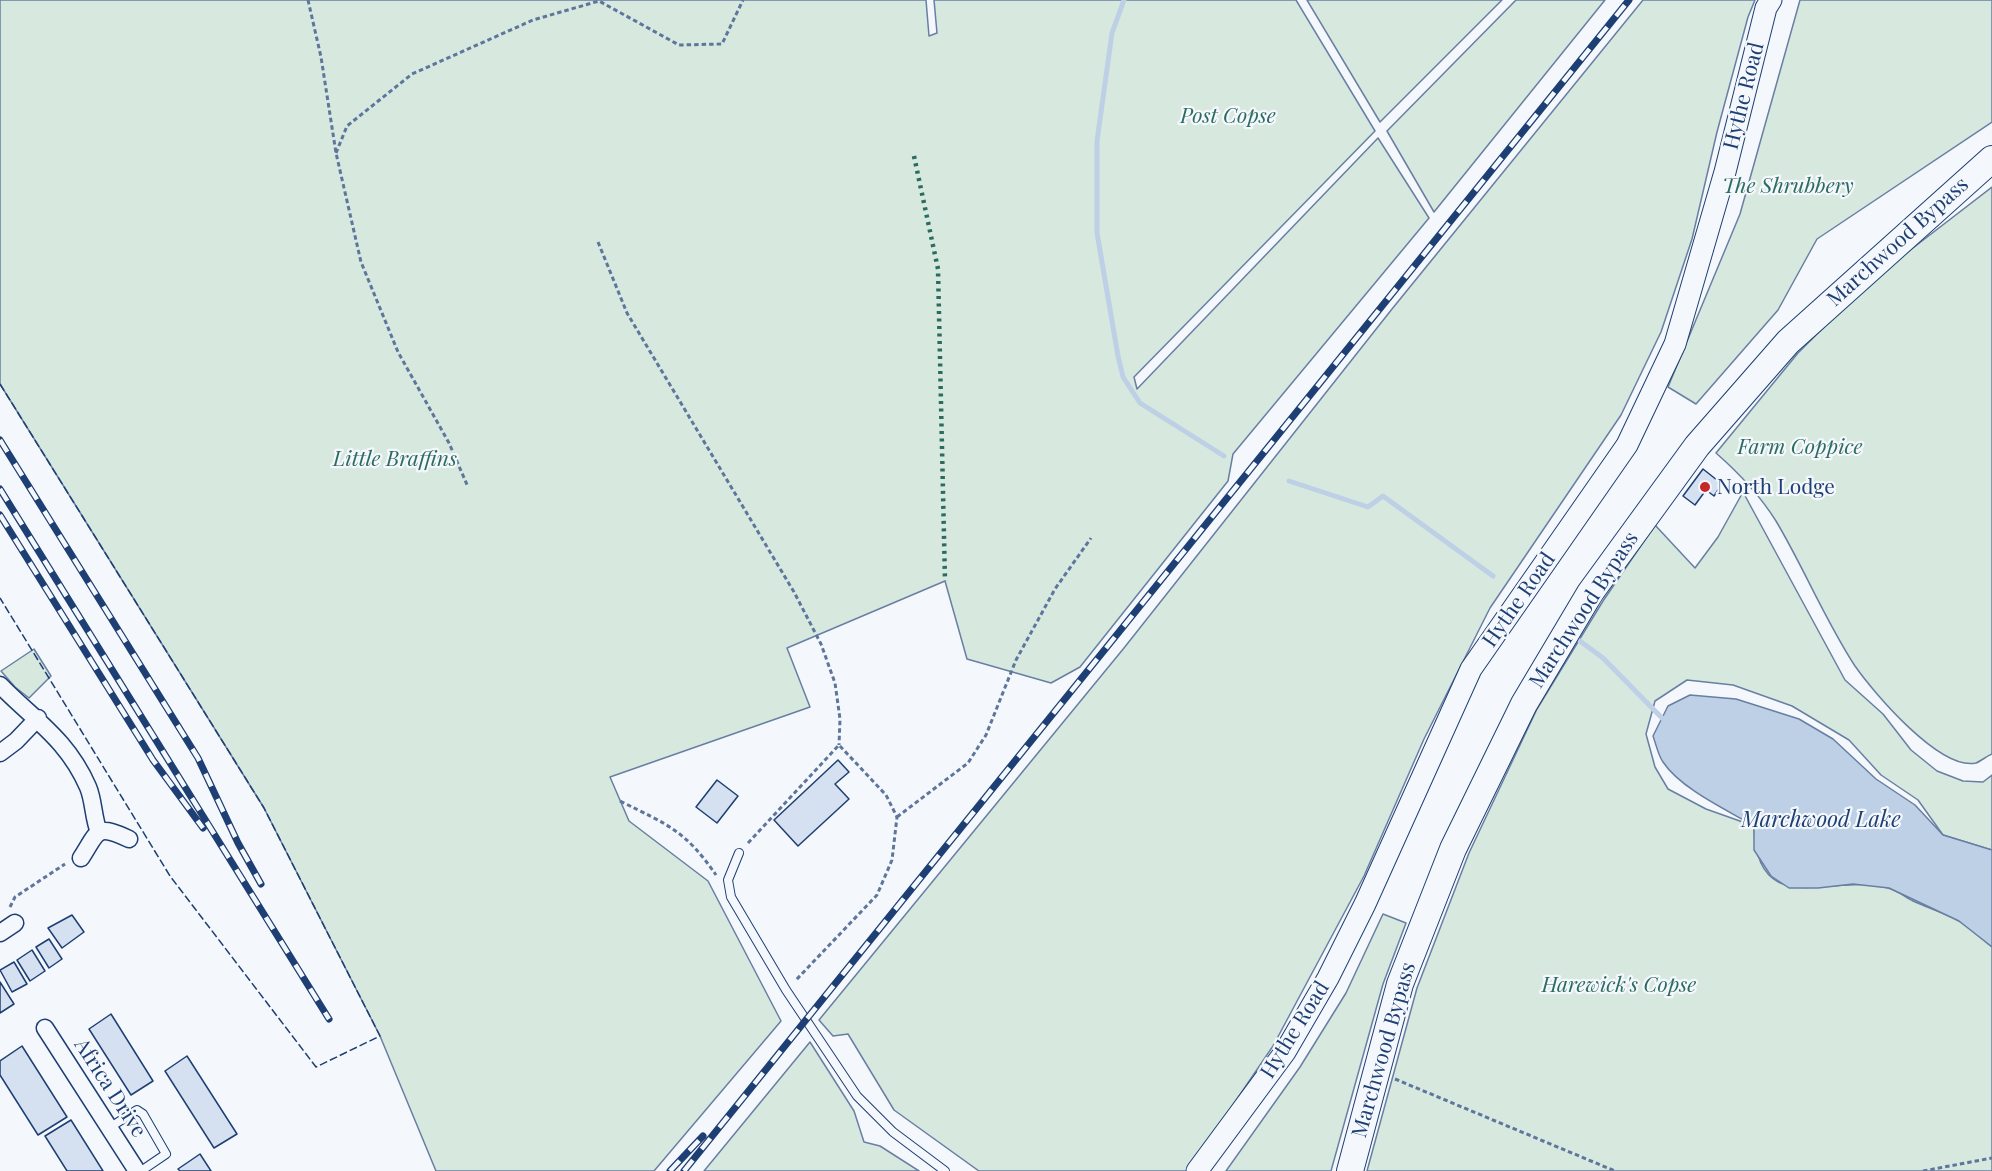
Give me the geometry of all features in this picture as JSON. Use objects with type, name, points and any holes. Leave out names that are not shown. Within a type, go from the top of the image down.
[{"type":"main road","name":"Marchwood Bypass","points":[[1350,1171],[1400,984],[1454,849],[1524,704],[1590,593],[1696,446],[1788,342],[1992,159]]},
{"type":"street","name":"Hythe Road","points":[[1197,1171],[1285,1052],[1328,978],[1365,904],[1471,669],[1627,445],[1675,344],[1725,172],[1766,8],[1771,0]]},
{"type":"street","points":[[0,685],[38,718],[59,741],[89,789],[99,832]]},
{"type":"street","points":[[0,753],[16,741],[38,718]]},
{"type":"street","points":[[83,855],[90,839],[99,832],[108,831],[129,839]]},
{"type":"street","name":"Africa Drive","points":[[45,1028],[139,1171]]},
{"type":"lane","points":[[739,853],[728,880],[731,897],[786,990],[857,1096],[892,1132],[945,1171]]},
{"type":"lane","points":[[109,1128],[137,1110],[143,1114],[166,1154],[139,1171]]},
{"type":"path","points":[[308,0],[321,57],[336,153],[361,262],[399,352],[449,443],[468,487]]},
{"type":"path","points":[[336,153],[347,126],[412,74],[534,20],[599,1],[679,45],[722,44],[743,0]]},
{"type":"path","points":[[598,242],[627,313],[794,592],[821,644],[835,682],[840,719],[839,745],[739,853]]},
{"type":"path","points":[[897,817],[968,763],[986,735],[1016,660],[1055,589],[1091,538]]},
{"type":"path","points":[[786,990],[877,895],[892,860],[897,817],[886,795],[839,745]]},
{"type":"path","points":[[620,801],[678,831],[697,848],[731,897]]},
{"type":"path","points":[[8,927],[10,905],[15,897],[56,871],[76,851],[83,855]]},
{"type":"path","points":[[1376,1072],[1454,1102],[1614,1171]]},
{"type":"path","points":[[1923,1171],[1992,1158]]},
{"type":"green space","points":[[0,0],[926,0],[929,36],[937,33],[934,0],[1296,0],[1375,131],[1134,377],[1137,389],[1378,138],[1429,218],[1233,454],[1228,481],[1080,667],[1051,683],[967,659],[945,581],[787,648],[810,707],[610,777],[629,821],[708,881],[781,1021],[654,1171],[436,1171],[380,1036],[264,808],[0,384]]},
{"type":"green space","points":[[1307,0],[1502,0],[1380,122]]},
{"type":"green space","points":[[1516,0],[1605,0],[1434,212],[1387,131]]},
{"type":"green space","points":[[1643,0],[1755,0],[1748,17],[1717,132],[1692,239],[1661,332],[1621,415],[1490,608],[1424,739],[1364,876],[1273,1046],[1188,1171],[979,1171],[894,1110],[848,1034],[833,1036],[819,1020],[1124,648],[1392,309]]},
{"type":"green space","name":"The Shrubbery","points":[[1800,0],[1992,0],[1992,122],[1817,239],[1778,310],[1696,404],[1668,387],[1740,214]]},
{"type":"green space","name":"Farm Coppice","points":[[1992,187],[1992,754],[1976,763],[1961,762],[1927,743],[1909,728],[1877,694],[1844,648],[1770,511],[1749,485],[1716,453],[1798,353],[1870,281]]},
{"type":"green space","name":"Harewick's Copse","points":[[1743,492],[1845,680],[1883,714],[1911,750],[1937,771],[1963,781],[1983,782],[1992,775],[1992,850],[1943,835],[1918,800],[1881,775],[1849,740],[1792,706],[1733,685],[1687,680],[1655,701],[1646,734],[1655,767],[1668,789],[1706,809],[1754,826],[1758,856],[1768,874],[1783,884],[1801,887],[1867,885],[1891,889],[1959,921],[1992,947],[1992,1171],[1367,1171],[1417,988],[1469,853],[1537,709],[1603,601],[1655,525],[1695,568],[1718,537]]},
{"type":"green space","points":[[34,649],[51,676],[29,698],[1,671]]},
{"type":"green space","points":[[1383,914],[1406,923],[1383,984],[1331,1171],[1226,1171],[1300,1067],[1346,993]]},
{"type":"green space","points":[[810,1042],[854,1111],[864,1142],[880,1146],[919,1171],[704,1171]]},
{"type":"water","name":"Marchwood Lake","points":[[1690,695],[1736,699],[1799,719],[1833,739],[1876,779],[1915,805],[1943,835],[1992,850],[1992,947],[1959,921],[1889,888],[1853,884],[1818,888],[1789,888],[1771,876],[1754,850],[1754,826],[1693,790],[1671,772],[1660,756],[1653,736],[1668,706]]},
{"type":"building","name":"North Lodge","points":[[1703,469],[1722,484],[1714,496],[1706,490],[1695,505],[1683,496]]},
{"type":"building","points":[[838,760],[849,772],[835,784],[849,799],[798,846],[774,820]]},
{"type":"building","points":[[717,780],[738,796],[717,823],[696,807]]},
{"type":"building","points":[[72,915],[84,932],[62,948],[48,928]]},
{"type":"building","points":[[49,939],[62,959],[49,968],[36,947]]},
{"type":"building","points":[[32,950],[45,971],[30,981],[17,960]]},
{"type":"building","points":[[14,962],[27,984],[12,992],[0,970]]},
{"type":"building","points":[[0,982],[14,1004],[0,1013]]},
{"type":"building","points":[[111,1014],[153,1081],[131,1095],[89,1029]]},
{"type":"building","points":[[22,1046],[67,1117],[38,1135],[0,1075],[0,1061]]},
{"type":"building","points":[[187,1056],[237,1134],[214,1148],[165,1071]]},
{"type":"building","points":[[71,1120],[103,1171],[67,1171],[45,1136]]},
{"type":"building","points":[[200,1154],[211,1171],[180,1171],[178,1169]]},
{"type":"waterway","points":[[1124,0],[1112,33],[1097,141],[1097,233],[1118,356],[1123,377],[1140,403],[1224,456]]},
{"type":"waterway","points":[[1289,481],[1368,507],[1383,496],[1493,576]]},
{"type":"waterway","points":[[1580,641],[1603,658],[1662,718]]},
{"type":"railway","points":[[684,1171],[1629,0]]},
{"type":"railway","points":[[0,440],[198,758],[238,843],[261,884]]},
{"type":"railway","points":[[0,489],[329,1019]]},
{"type":"railway","points":[[0,515],[153,760],[203,828]]},
{"type":"railway","points":[[670,1171],[703,1136]]},
{"type":"hedge","points":[[914,156],[938,269],[945,581]]},
{"type":"fence","points":[[0,384],[264,808],[380,1036],[316,1067],[170,876],[0,598]]},
{"type":"place","name":"North Lodge","points":[[1705,487]]},
{"type":"park label","name":"Post Copse","points":[[1228,116]]},
{"type":"park label","name":"Little Braffins","points":[[395,459]]}]
